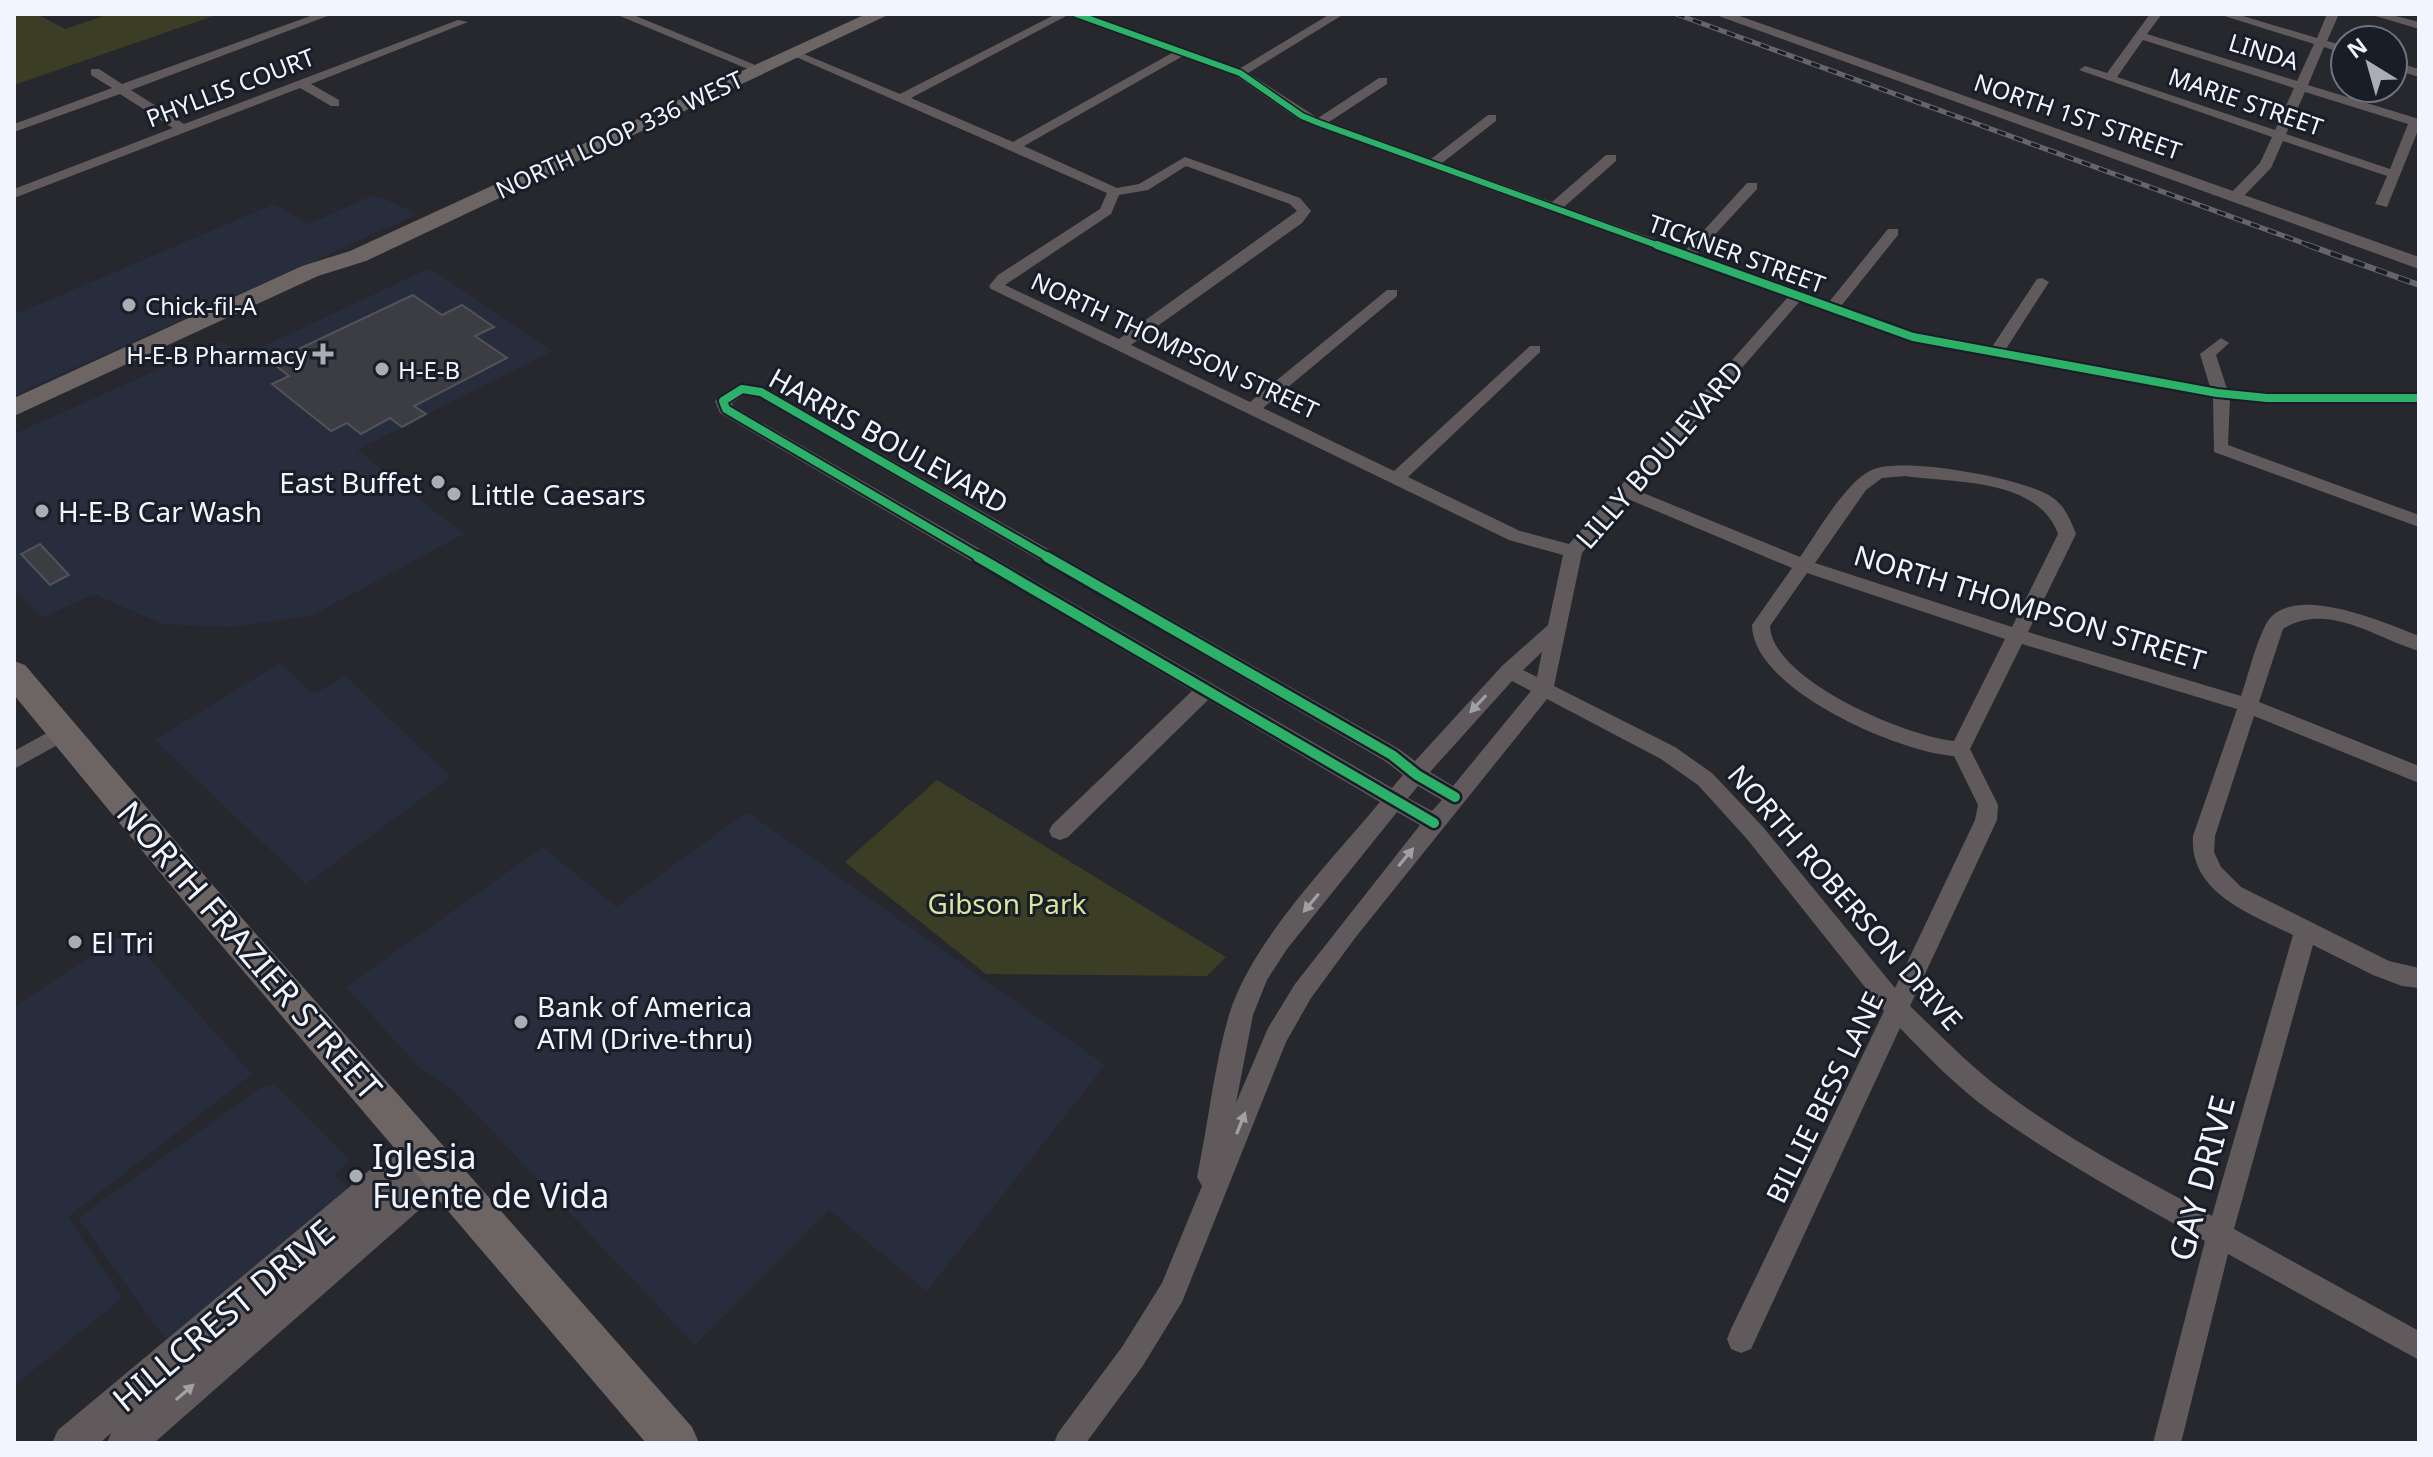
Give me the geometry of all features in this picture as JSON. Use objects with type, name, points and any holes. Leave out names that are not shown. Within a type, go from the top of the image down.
[{"type":"main road","name":"NORTH LOOP 336 WEST","points":[[188,334],[310,271],[358,256],[881,14]]},
{"type":"main road","name":"NORTH LOOP 336 WEST","points":[[14,408],[343,268],[358,256]]},
{"type":"main road","points":[[14,421],[138,363],[188,334]]},
{"type":"main road","name":"NORTH FRAZIER STREET","points":[[14,673],[199,894],[676,1443]]},
{"type":"street","points":[[14,128],[327,14]]},
{"type":"street","points":[[900,99],[1065,14]]},
{"type":"street","name":"TICKNER STREET","points":[[1076,14],[1240,73],[1302,116],[1319,123],[1913,337],[2217,393],[2267,398],[2419,398]]},
{"type":"street","points":[[1240,73],[1338,14]]},
{"type":"street","name":"NORTH 1ST STREET","points":[[1720,14],[2419,263]]},
{"type":"street","points":[[2110,78],[2156,14]]},
{"type":"street","points":[[2224,14],[2329,45]]},
{"type":"street","points":[[2235,197],[2266,165],[2333,14]]},
{"type":"street","points":[[2375,14],[2419,26]]},
{"type":"street","points":[[628,15],[759,69]]},
{"type":"street","name":"PHYLLIS COURT","points":[[14,194],[462,22]]},
{"type":"street","name":"LINDA","points":[[2141,36],[2417,123]]},
{"type":"street","points":[[1013,147],[1182,52]]},
{"type":"street","points":[[795,54],[1105,185],[1114,192],[1143,187],[1185,161],[1295,201],[1304,211],[1297,220],[1119,346]]},
{"type":"street","name":"MARIE STREET","points":[[2085,70],[2393,174]]},
{"type":"street","points":[[95,72],[183,129]]},
{"type":"street","points":[[1319,123],[1383,81]]},
{"type":"street","points":[[301,84],[335,103]]},
{"type":"street","points":[[1432,164],[1492,118]]},
{"type":"street","points":[[2382,204],[2417,123]]},
{"type":"street","points":[[1554,208],[1611,158]]},
{"type":"street","points":[[1688,256],[1752,186]]},
{"type":"street","name":"NORTH THOMPSON STREET","points":[[1114,192],[1106,211],[1003,278],[996,286],[1515,536],[1573,551]]},
{"type":"street","points":[[1832,308],[1893,232]]},
{"type":"street","points":[[1996,353],[2042,282]]},
{"type":"street","points":[[1251,410],[1392,293]]},
{"type":"street","name":"LILLY BOULEVARD","points":[[1068,1443],[1132,1357],[1172,1292],[1276,1036],[1311,979],[1544,689],[1573,551],[1797,296]]},
{"type":"street","points":[[2221,343],[2208,354],[2217,393],[2222,400],[2220,448],[2419,521]]},
{"type":"street","points":[[1397,478],[1535,349]]},
{"type":"street","name":"HARRIS BOULEVARD","points":[[1434,823],[726,409],[723,401],[742,389],[761,392],[1392,755],[1417,775],[1455,797]]},
{"type":"street","points":[[1905,470],[2018,488],[2051,504],[2067,534],[2016,635],[1960,749],[1945,751],[1926,746],[1819,697],[1794,680],[1763,644],[1761,625],[1860,486],[1869,478],[1905,470]]},
{"type":"street","name":"NORTH THOMPSON STREET","points":[[1624,491],[1805,566],[2016,635],[2247,705],[2419,775]]},
{"type":"street","points":[[2419,644],[2333,613],[2300,611],[2286,616],[2275,625],[2204,836],[2203,852],[2213,873],[2233,894],[2381,968],[2419,978]]},
{"type":"street","name":"LILLY BOULEVARD","points":[[1201,1222],[1241,1015],[1258,974],[1279,942],[1473,708],[1554,630]]},
{"type":"street","name":"NORTH ROBERSON DRIVE","points":[[1509,671],[1668,753],[1705,779],[1755,833],[1898,1010],[1949,1061],[2042,1132],[2100,1168],[2419,1346]]},
{"type":"street","points":[[1060,831],[1206,690]]},
{"type":"street","points":[[14,761],[65,731]]},
{"type":"street","name":"BILLIE BESS LANE","points":[[1741,1339],[1986,820],[1988,805],[1960,749]]},
{"type":"street","name":"GAY DRIVE","points":[[2167,1443],[2220,1233],[2305,932]]},
{"type":"street","name":"HILLCREST DRIVE","points":[[71,1443],[389,1176],[430,1158]]},
{"type":"street","name":"HILLCREST DRIVE","points":[[126,1443],[406,1199],[430,1158]]},
{"type":"shaded area","points":[[371,196],[418,214],[14,395],[14,315],[274,204],[309,224]]},
{"type":"shaded area","points":[[430,268],[552,351],[357,450],[464,534],[311,616],[229,627],[162,624],[94,594],[42,618],[14,589],[14,434],[222,341],[243,356]]},
{"type":"shaded area","points":[[280,663],[314,694],[345,676],[451,777],[306,884],[155,740]]},
{"type":"shaded area","points":[[747,812],[1105,1065],[927,1291],[829,1210],[695,1345],[453,1090],[420,1068],[346,987],[543,847],[616,907]]},
{"type":"shaded area","points":[[126,933],[252,1074],[68,1217],[122,1298],[14,1386],[14,1007]]},
{"type":"shaded area","points":[[274,1084],[349,1160],[334,1175],[351,1190],[166,1340],[78,1218],[259,1089]]},
{"type":"green space","points":[[14,14],[37,14],[65,29],[110,14],[219,14],[14,85]]},
{"type":"green space","name":"Gibson Park","points":[[937,780],[1226,957],[1207,976],[986,974],[845,862]]},
{"type":"building","name":"H-E-B","points":[[413,295],[442,315],[462,305],[494,327],[475,336],[507,358],[414,406],[426,414],[402,427],[390,418],[361,434],[347,423],[331,431],[272,384],[289,376],[271,362]]},
{"type":"building","points":[[40,544],[69,575],[50,585],[21,554]]},
{"type":"railway","points":[[1676,14],[2314,247]]},
{"type":"railway","points":[[2308,245],[2419,285]]},
{"type":"cycle path","points":[[1076,14],[1240,73],[1302,116],[1319,123],[1913,337],[2217,393],[2267,398],[2419,398]]},
{"type":"cycle path","points":[[1434,823],[726,409],[723,401],[742,389],[761,392],[1392,755],[1417,775],[1455,797]]},
{"type":"place","name":"Chick-fil-A","points":[[129,305]]},
{"type":"place","name":"H-E-B Pharmacy","points":[[323,354]]},
{"type":"place","name":"H-E-B","points":[[382,369]]},
{"type":"place","name":"East Buffet","points":[[438,482]]},
{"type":"place","name":"Little Caesars","points":[[454,494]]},
{"type":"place","name":"H-E-B Car Wash","points":[[42,511]]},
{"type":"place","name":"El Tri","points":[[75,942]]},
{"type":"place","name":"Bank of America ATM (Drive-thru)","points":[[521,1022]]},
{"type":"place","name":"Iglesia Fuente de Vida","points":[[356,1176]]}]
